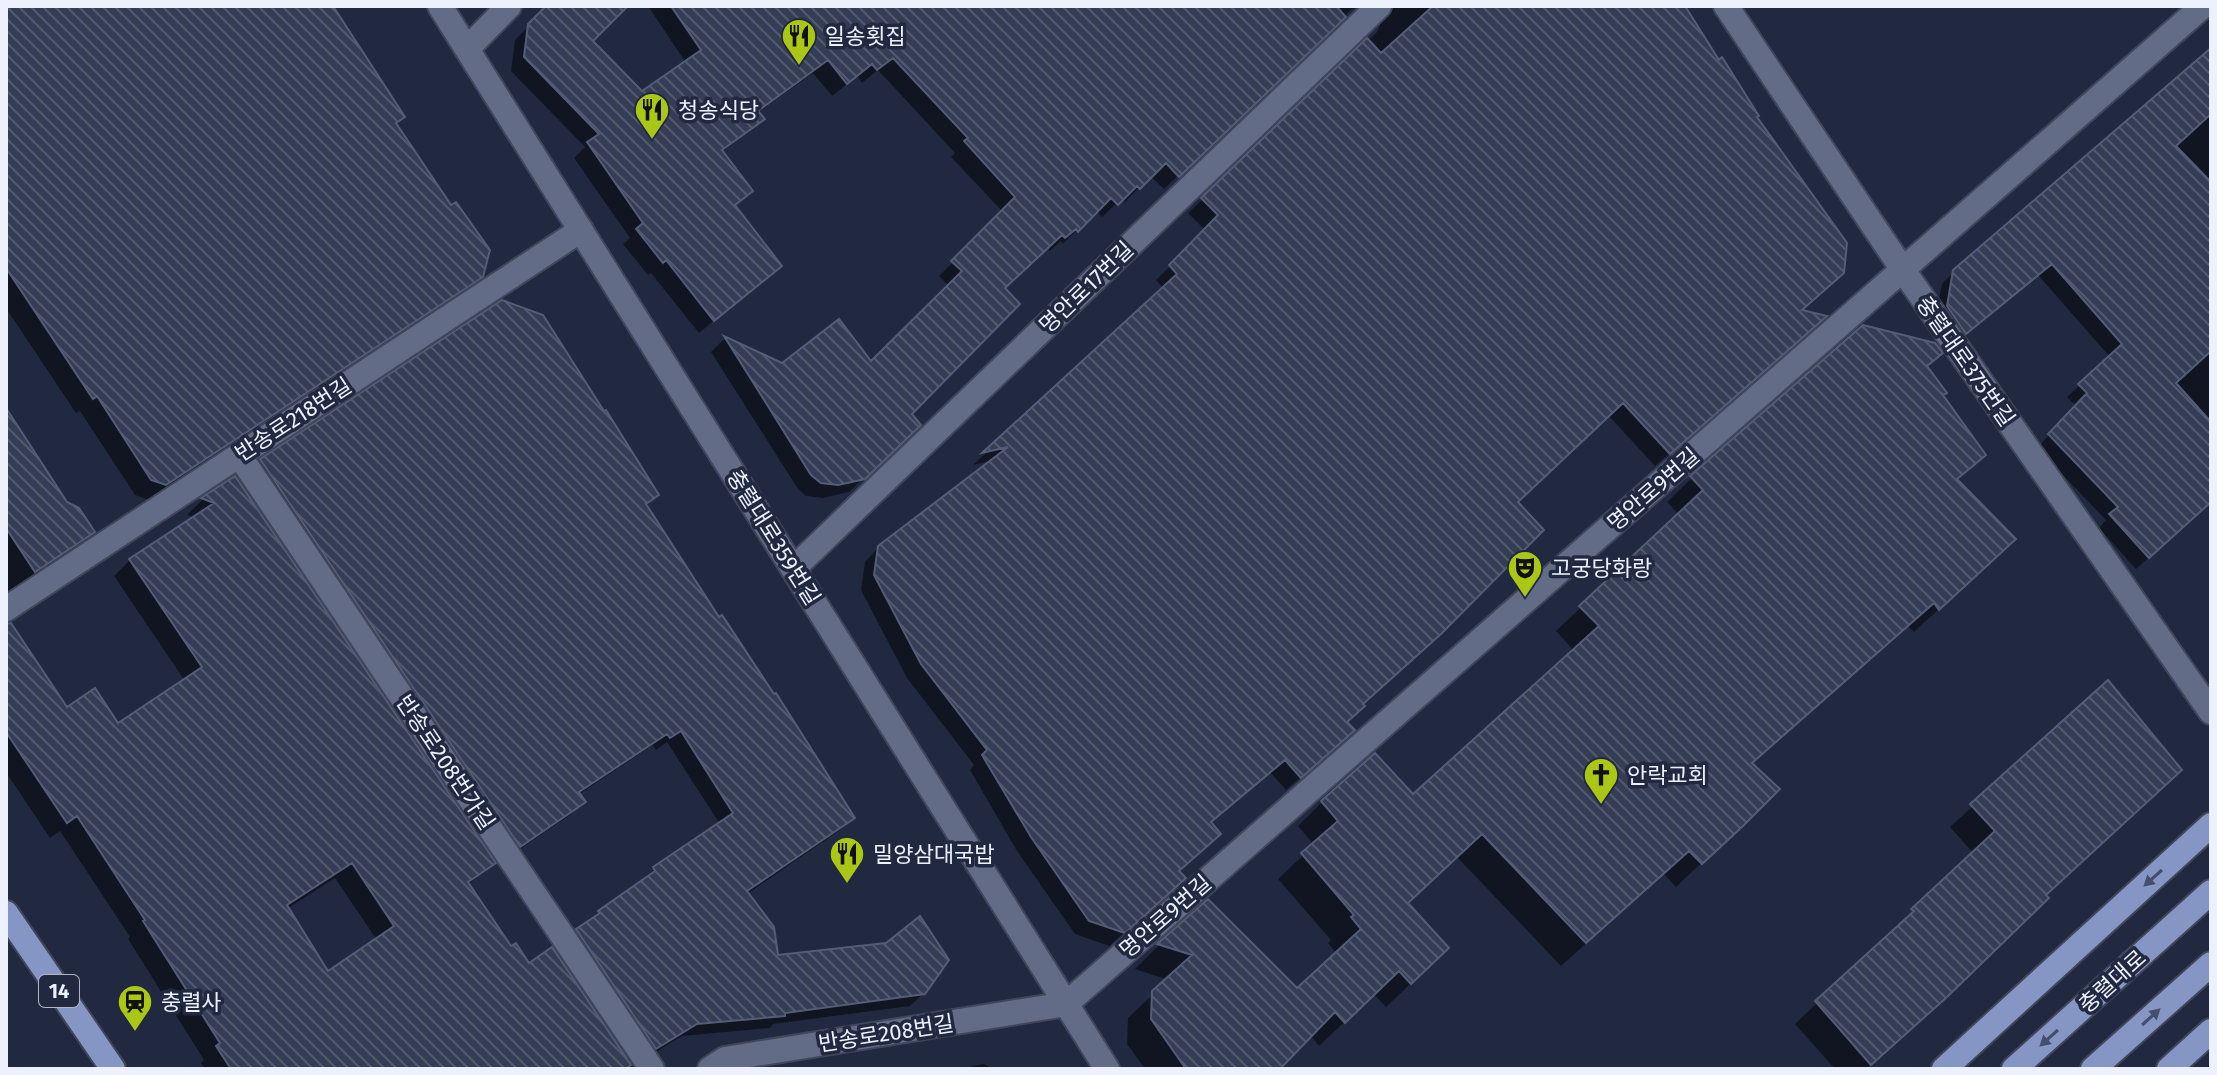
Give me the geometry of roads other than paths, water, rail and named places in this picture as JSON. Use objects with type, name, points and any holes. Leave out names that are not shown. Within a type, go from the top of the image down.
[{"type":"main road","points":[[1944,1069],[2211,825]]},
{"type":"main road","name":"충렬대로","points":[[2014,1069],[2211,892]]},
{"type":"main road","name":"14","points":[[6,913],[113,1069]]},
{"type":"main road","points":[[2093,1069],[2211,964]]},
{"type":"main road","points":[[2169,1069],[2211,1031]]},
{"type":"street","name":"충렬대로359번길","points":[[440,6],[1107,1069]]},
{"type":"street","points":[[467,49],[509,6]]},
{"type":"street","name":"명안로17번길","points":[[793,569],[1379,6]]},
{"type":"street","name":"충렬대로375번길","points":[[1726,6],[1903,270],[2211,712]]},
{"type":"street","name":"명안로9번길","points":[[1066,1004],[2203,6]]},
{"type":"street","name":"반송로218번길","points":[[6,609],[581,230]]},
{"type":"street","name":"반송로208번가길","points":[[239,455],[652,1069]]},
{"type":"street","name":"반송로208번길","points":[[710,1069],[725,1059],[1066,1004]]},
{"type":"place","name":"일송횟집","points":[[799,67]]},
{"type":"place","name":"청송식당","points":[[652,141]]},
{"type":"place","name":"고궁당화랑","points":[[1525,599]]},
{"type":"place","name":"안락교회","points":[[1601,806]]},
{"type":"place","name":"밀양삼대국밥","points":[[847,885]]},
{"type":"place","name":"충렬사","points":[[135,1033]]}]
